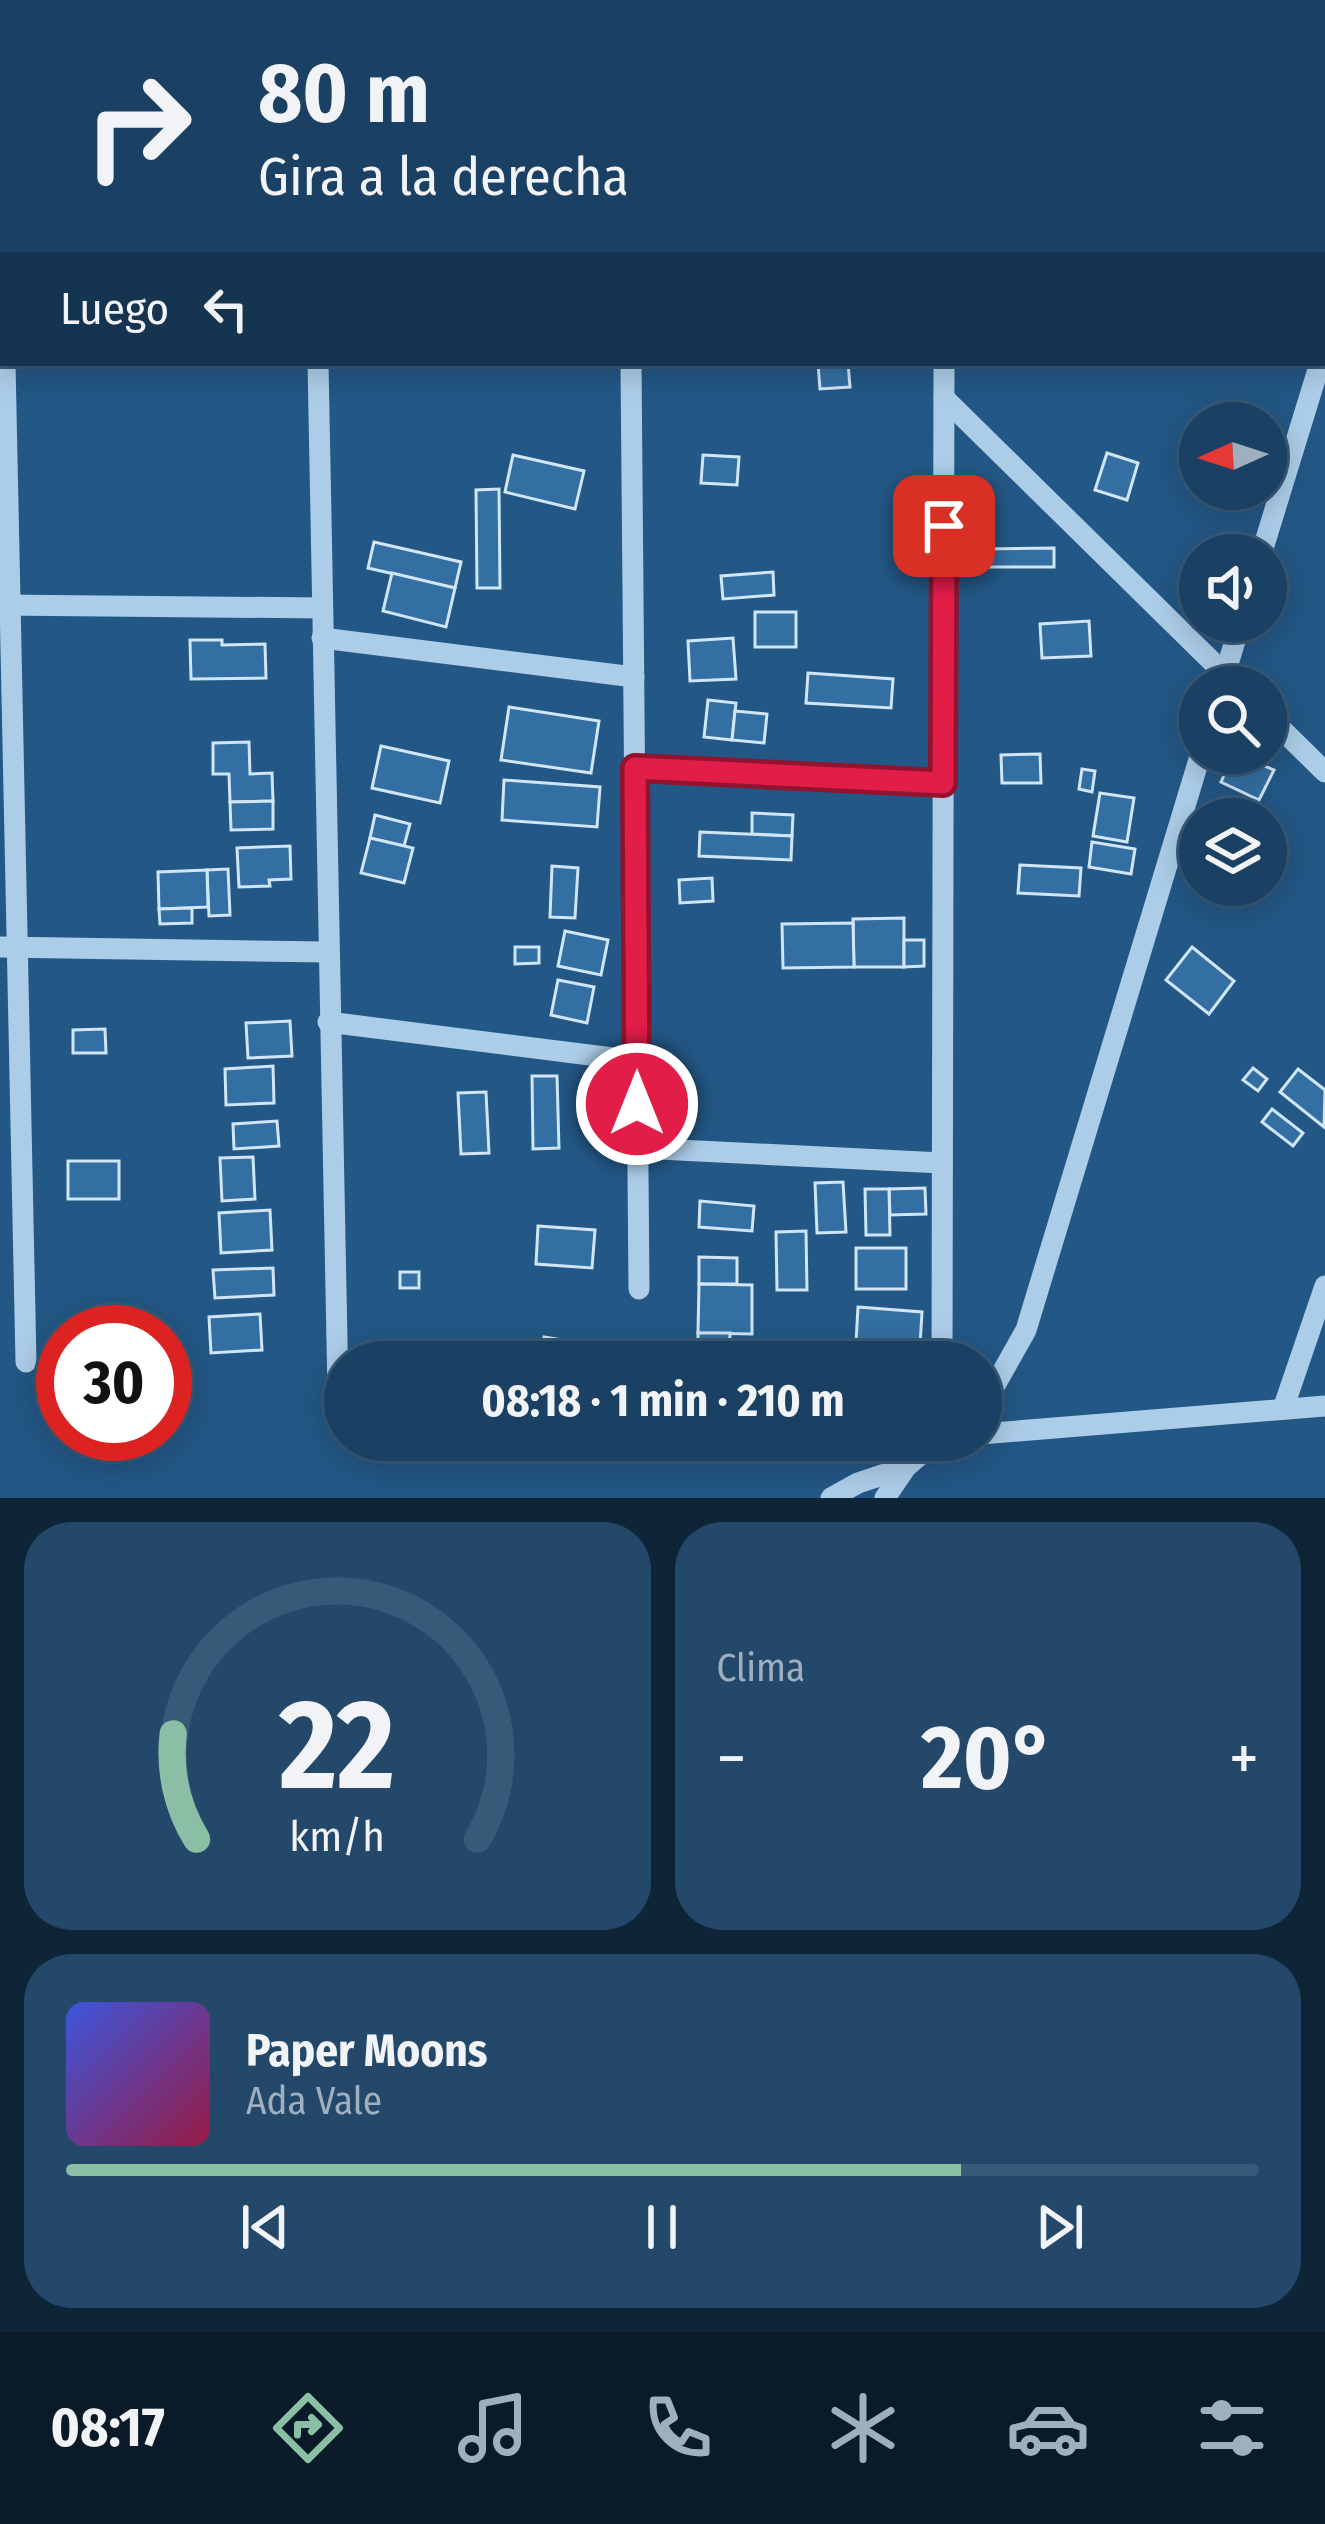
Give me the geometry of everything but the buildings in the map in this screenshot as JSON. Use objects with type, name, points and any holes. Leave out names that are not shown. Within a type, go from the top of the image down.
[{"type":"street","points":[[5,366],[8,948],[26,1363]]},
{"type":"street","points":[[318,366],[337,1341]]},
{"type":"street","points":[[631,366],[639,1289]]},
{"type":"street","points":[[941,1341],[944,366]]},
{"type":"street","points":[[1267,534],[1318,366]]},
{"type":"street","points":[[944,398],[1211,666]]},
{"type":"street","points":[[5,605],[322,608]]},
{"type":"street","points":[[322,638],[634,677]]},
{"type":"street","points":[[1287,735],[1325,772]]},
{"type":"street","points":[[635,768],[943,783]]},
{"type":"street","points":[[1002,1373],[1026,1330],[1195,774]]},
{"type":"street","points":[[8,948],[327,952]]},
{"type":"street","points":[[328,1022],[637,1061]]},
{"type":"street","points":[[638,1148],[942,1163]]},
{"type":"street","points":[[1283,1409],[1325,1286]]},
{"type":"street","points":[[1002,1432],[1325,1406]]},
{"type":"street","points":[[885,1498],[914,1461]]},
{"type":"street","points":[[831,1498],[906,1468]]},
{"type":"route","points":[[637,1104],[635,768],[943,783],[944,526]]}]
